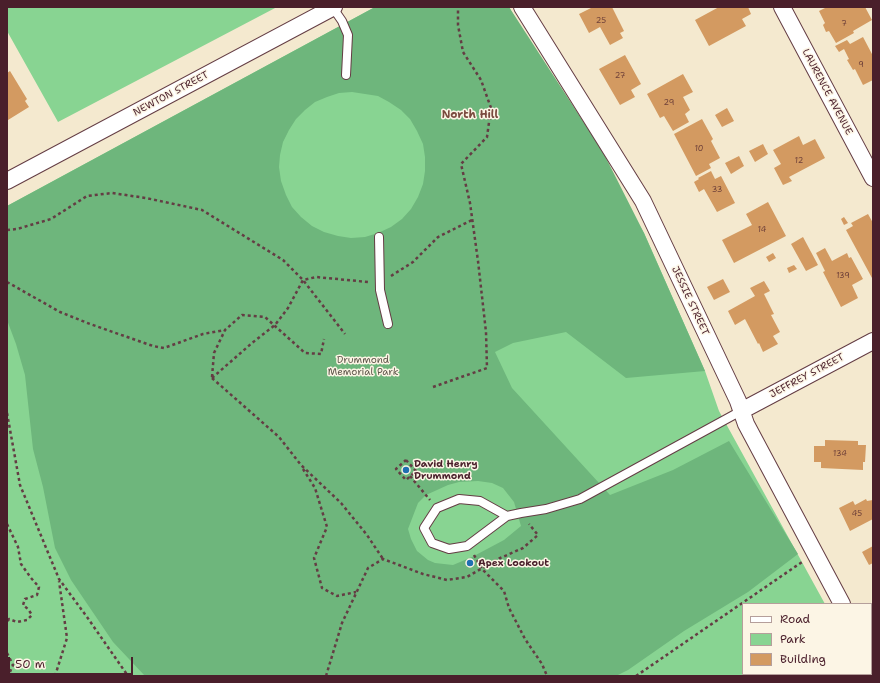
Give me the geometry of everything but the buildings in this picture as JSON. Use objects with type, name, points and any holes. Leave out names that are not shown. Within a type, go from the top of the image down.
[{"type":"street","name":"NEWTON STREET","points":[[7,181],[334,7]]},
{"type":"street","name":"JESSIE STREET","points":[[522,7],[643,202],[738,401],[746,424],[841,603]]},
{"type":"street","name":"LAURENCE AVENUE","points":[[782,7],[873,178]]},
{"type":"street","name":"JEFFREY STREET","points":[[741,411],[873,340]]},
{"type":"lane","points":[[334,7],[348,35],[346,75]]},
{"type":"lane","points":[[379,236],[380,290],[388,324]]},
{"type":"lane","points":[[507,516],[480,501],[459,499],[437,508],[424,528],[432,543],[449,549],[467,546],[507,516],[521,512],[546,509],[580,499],[741,411]]},
{"type":"path","points":[[433,387],[487,368],[485,324],[472,220],[461,164],[487,137],[491,108],[481,80],[463,52],[458,25],[458,7]]},
{"type":"path","points":[[7,230],[17,229],[51,219],[87,196],[112,193],[146,198],[202,210],[283,260],[303,280],[345,334]]},
{"type":"path","points":[[303,280],[316,278],[380,284],[413,262],[438,237],[472,220]]},
{"type":"path","points":[[212,378],[274,325],[288,308],[303,280]]},
{"type":"path","points":[[7,282],[60,312],[153,346],[164,348],[203,334],[225,330]]},
{"type":"path","points":[[212,378],[214,353],[225,330],[242,315],[265,317],[305,352],[321,354],[324,339]]},
{"type":"path","points":[[212,378],[279,438],[301,465],[341,503],[367,535],[383,559],[423,574],[447,580],[466,577],[498,559],[523,548],[538,535],[528,521]]},
{"type":"path","points":[[7,413],[20,485],[59,579],[87,616],[128,676]]},
{"type":"path","points":[[406,460],[416,471],[410,476],[406,480],[396,469],[406,460]]},
{"type":"path","points":[[301,465],[314,488],[327,527],[314,558],[322,588],[337,596],[356,592]]},
{"type":"path","points":[[410,476],[426,495]]},
{"type":"path","points":[[7,524],[18,547],[21,564],[39,587],[37,595],[25,599],[23,605],[32,615],[27,620],[17,622],[9,619],[7,622]]},
{"type":"path","points":[[476,558],[482,569],[504,591],[509,608],[525,639],[542,664],[547,676]]},
{"type":"path","points":[[326,676],[342,624],[356,592],[368,568],[383,559]]},
{"type":"path","points":[[636,676],[804,560]]},
{"type":"path","points":[[55,676],[67,638],[59,579]]},
{"type":"path","points":[[7,653],[13,665],[9,674],[7,675]]},
{"type":"green space","points":[[7,7],[277,7],[58,122],[7,31]]},
{"type":"green space","name":"Drummond Memorial Park","points":[[375,7],[509,7],[644,233],[705,371],[719,411],[824,603],[742,603],[742,675],[865,676],[7,676],[7,206]]},
{"type":"green space","name":"Drummond Memorial Park","points":[[375,7],[509,7],[603,152],[644,233],[705,371],[626,378],[566,332],[513,343],[495,352],[512,388],[610,495],[673,470],[729,441],[798,554],[748,592],[684,631],[628,670],[616,676],[145,676],[113,642],[71,580],[55,548],[43,487],[33,449],[25,375],[7,320],[7,206]],"holes":[[[352,92],[378,96],[401,110],[410,119],[423,144],[425,171],[423,184],[418,197],[411,209],[402,219],[391,227],[378,233],[365,237],[351,238],[324,232],[312,226],[301,217],[292,207],[286,195],[281,181],[279,167],[283,142],[296,119],[315,102],[339,93]],[[478,481],[492,483],[503,488],[514,502],[521,526],[504,540],[453,565],[435,563],[428,560],[417,551],[408,529],[418,503],[426,495],[448,485],[459,482]]]},
{"type":"place","name":"David Henry Drummond","points":[[406,470]]},
{"type":"place","name":"Apex Lookout","points":[[470,563]]},
{"type":"district","name":"North Hill","points":[[470,115]]}]
